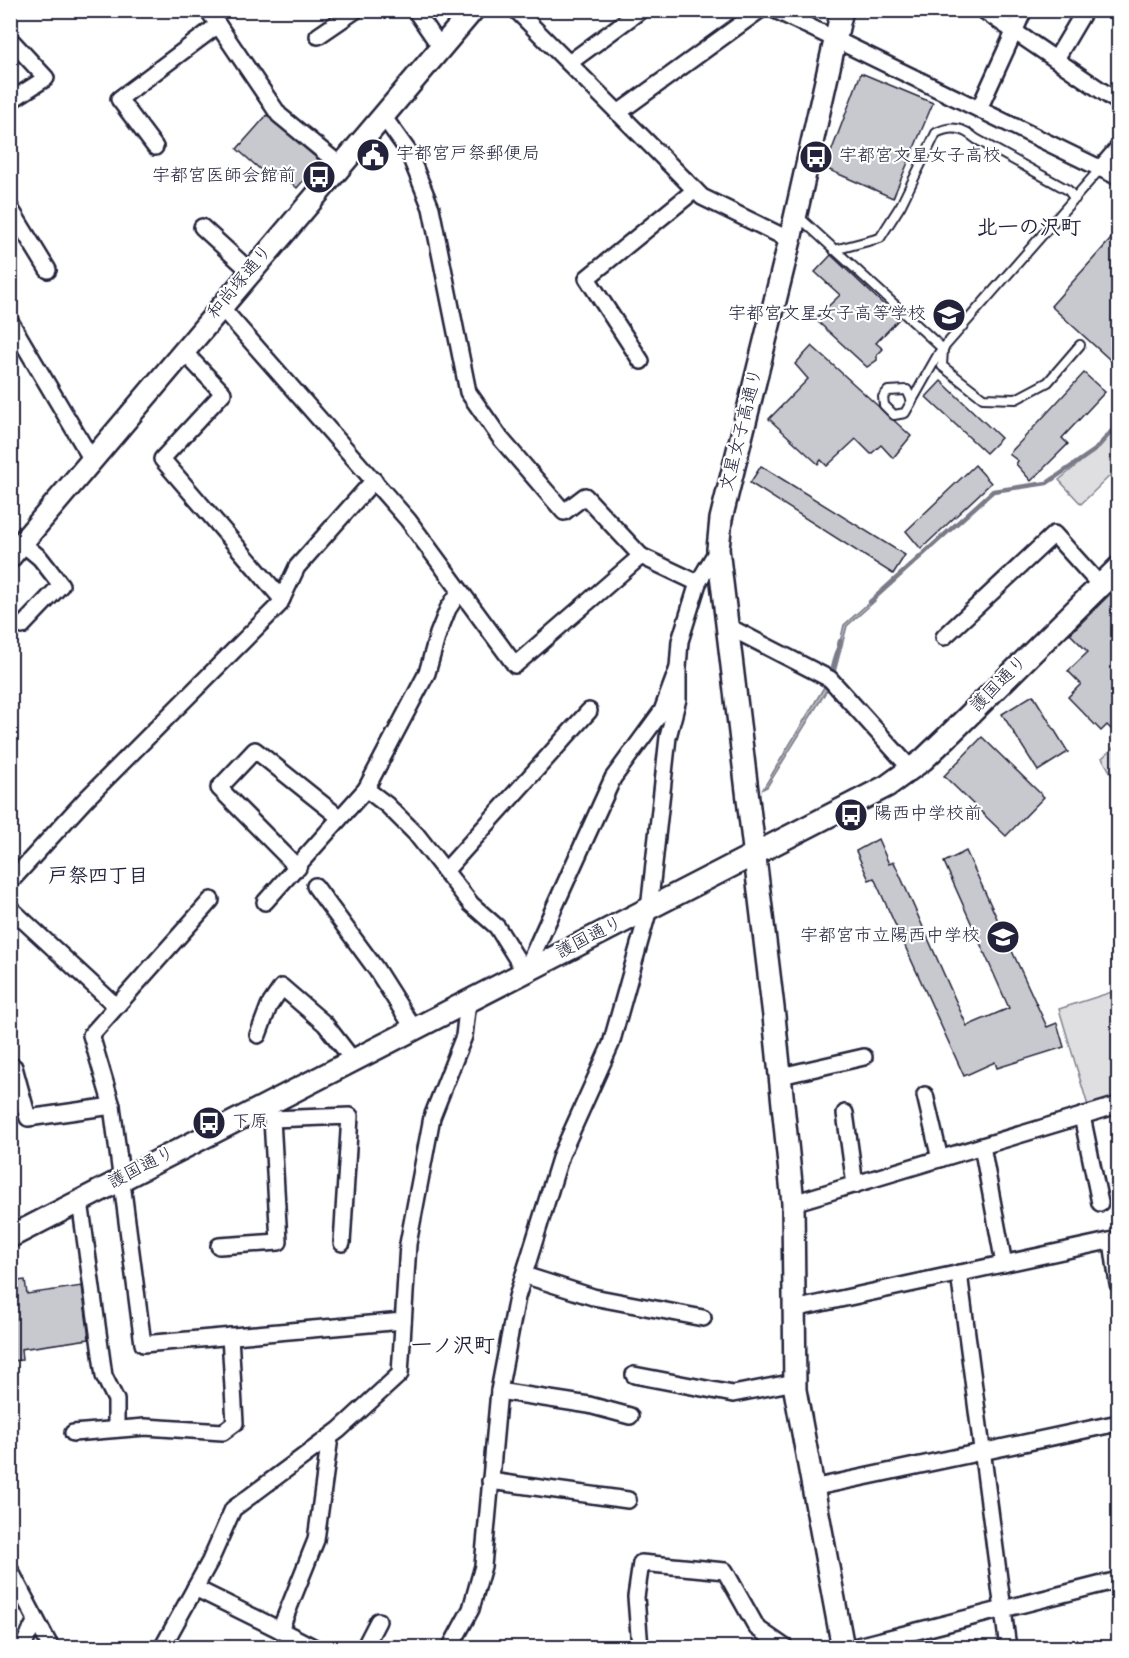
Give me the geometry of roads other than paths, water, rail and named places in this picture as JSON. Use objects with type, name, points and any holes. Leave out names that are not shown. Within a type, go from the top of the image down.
[{"type":"street","points":[[208,10],[279,115],[340,165]]},
{"type":"street","points":[[318,36],[356,10]]},
{"type":"street","points":[[415,10],[441,48]]},
{"type":"street","name":"和尚塚通り","points":[[16,550],[473,10]]},
{"type":"street","points":[[516,10],[702,197],[790,240]]},
{"type":"street","points":[[569,63],[641,10]]},
{"type":"street","points":[[618,113],[760,10]]},
{"type":"street","points":[[775,10],[1119,177]]},
{"type":"street","name":"文星女子高通り","points":[[842,10],[790,240],[722,519],[718,549],[793,1203],[795,1382],[812,1488],[843,1647]]},
{"type":"street","points":[[983,10],[1119,102]]},
{"type":"street","points":[[980,109],[1024,10]]},
{"type":"street","points":[[1056,59],[1085,10]]},
{"type":"street","points":[[155,147],[119,99],[218,25]]},
{"type":"street","points":[[10,39],[46,78],[10,101]]},
{"type":"street","points":[[383,116],[408,151],[431,208],[468,392],[501,439],[564,512],[585,496],[641,556],[698,583]]},
{"type":"street","points":[[1100,169],[1119,148]]},
{"type":"street","points":[[640,361],[587,278],[694,190]]},
{"type":"street","points":[[10,208],[48,270]]},
{"type":"street","points":[[202,227],[251,272]]},
{"type":"street","points":[[221,307],[408,520],[515,665],[641,556]]},
{"type":"street","points":[[10,321],[92,460]]},
{"type":"street","points":[[184,352],[223,393],[162,459],[282,599]]},
{"type":"street","points":[[10,882],[85,800],[279,605],[297,567],[374,480]]},
{"type":"street","points":[[944,637],[1054,534],[1101,586]]},
{"type":"street","points":[[450,1647],[471,1609],[483,1566],[499,1391],[524,1275],[561,1155],[611,1044],[649,909],[668,737],[678,699],[680,641],[698,583],[718,549]]},
{"type":"street","points":[[16,550],[40,558],[61,585],[22,626]]},
{"type":"street","name":"護国通り","points":[[10,1238],[122,1179],[268,1112],[353,1060],[887,786],[911,769],[947,737],[1119,568]]},
{"type":"street","points":[[265,902],[298,868],[339,817],[366,789],[428,673],[438,634],[448,609],[460,591]]},
{"type":"street","points":[[727,626],[830,679],[911,769]]},
{"type":"street","points":[[525,972],[613,778],[662,711],[678,668]]},
{"type":"street","points":[[446,870],[589,711]]},
{"type":"street","points":[[298,868],[219,788],[255,750],[339,817]]},
{"type":"street","points":[[366,789],[387,805],[446,870],[471,904],[497,927],[525,972]]},
{"type":"street","points":[[315,886],[376,969],[414,1029]]},
{"type":"street","points":[[211,900],[91,1035],[112,1106],[143,1344],[403,1321]]},
{"type":"street","points":[[10,908],[116,1006]]},
{"type":"street","points":[[258,1035],[269,1006],[282,987],[325,1024],[353,1060]]},
{"type":"street","points":[[162,1647],[195,1588],[233,1509],[330,1437],[400,1374],[408,1244],[432,1117],[464,1036],[468,1001]]},
{"type":"street","points":[[780,1076],[864,1057]]},
{"type":"street","points":[[10,1068],[14,1067],[28,1118],[112,1106]]},
{"type":"street","points":[[925,1095],[940,1159]]},
{"type":"street","points":[[793,1203],[1119,1105]]},
{"type":"street","points":[[219,1246],[279,1242],[268,1112],[350,1116],[342,1243]]},
{"type":"street","points":[[845,1113],[855,1185]]},
{"type":"street","points":[[1082,1116],[1100,1203]]},
{"type":"street","points":[[982,1146],[1004,1264]]},
{"type":"street","points":[[80,1201],[104,1376],[116,1400],[116,1429]]},
{"type":"street","points":[[794,1309],[1115,1240],[1119,1284]]},
{"type":"street","points":[[959,1274],[1008,1647]]},
{"type":"street","points":[[524,1275],[593,1298],[703,1318]]},
{"type":"street","points":[[73,1433],[145,1426],[223,1432],[235,1423],[230,1336]]},
{"type":"street","points":[[634,1374],[734,1394],[795,1382]]},
{"type":"street","points":[[499,1391],[589,1405],[630,1416]]},
{"type":"street","points":[[812,1488],[1119,1423]]},
{"type":"street","points":[[280,1630],[316,1540],[330,1437]]},
{"type":"street","points":[[489,1481],[628,1500]]},
{"type":"street","points":[[640,1647],[636,1597],[641,1563],[725,1571],[757,1628],[786,1647]]},
{"type":"street","points":[[10,1570],[51,1647]]},
{"type":"street","points":[[850,1647],[1119,1580]]},
{"type":"street","points":[[195,1588],[315,1647]]},
{"type":"street","points":[[22,1647],[36,1620]]},
{"type":"street","points":[[364,1647],[378,1621]]},
{"type":"lane","points":[[834,250],[880,238],[901,205],[936,133],[948,127],[965,130],[976,139],[1068,190],[1075,199]]},
{"type":"lane","points":[[912,401],[943,349],[1100,169]]},
{"type":"lane","points":[[795,213],[943,349]]},
{"type":"lane","points":[[943,349],[942,366],[983,398],[1016,399],[1048,382],[1080,345]]},
{"type":"waterway","points":[[870,602],[993,491],[1047,483],[1095,450],[1118,424]]},
{"type":"waterway","points":[[833,668],[840,641]]},
{"type":"place","name":"宇都宮戸祭郵便局","points":[[373,155]]},
{"type":"place","name":"宇都宮文星女子高校","points":[[816,157]]},
{"type":"place","name":"宇都宮医師会館前","points":[[319,177]]},
{"type":"place","name":"宇都宮文星女子高等学校","points":[[949,315]]},
{"type":"place","name":"陽西中学校前","points":[[851,815]]},
{"type":"place","name":"宇都宮市立陽西中学校","points":[[1003,937]]},
{"type":"place","name":"下原","points":[[209,1123]]},
{"type":"district","name":"北一の沢町","points":[[1029,230]]},
{"type":"district","name":"戸祭四丁目","points":[[98,878]]},
{"type":"district","name":"一ノ沢町","points":[[453,1348]]}]
